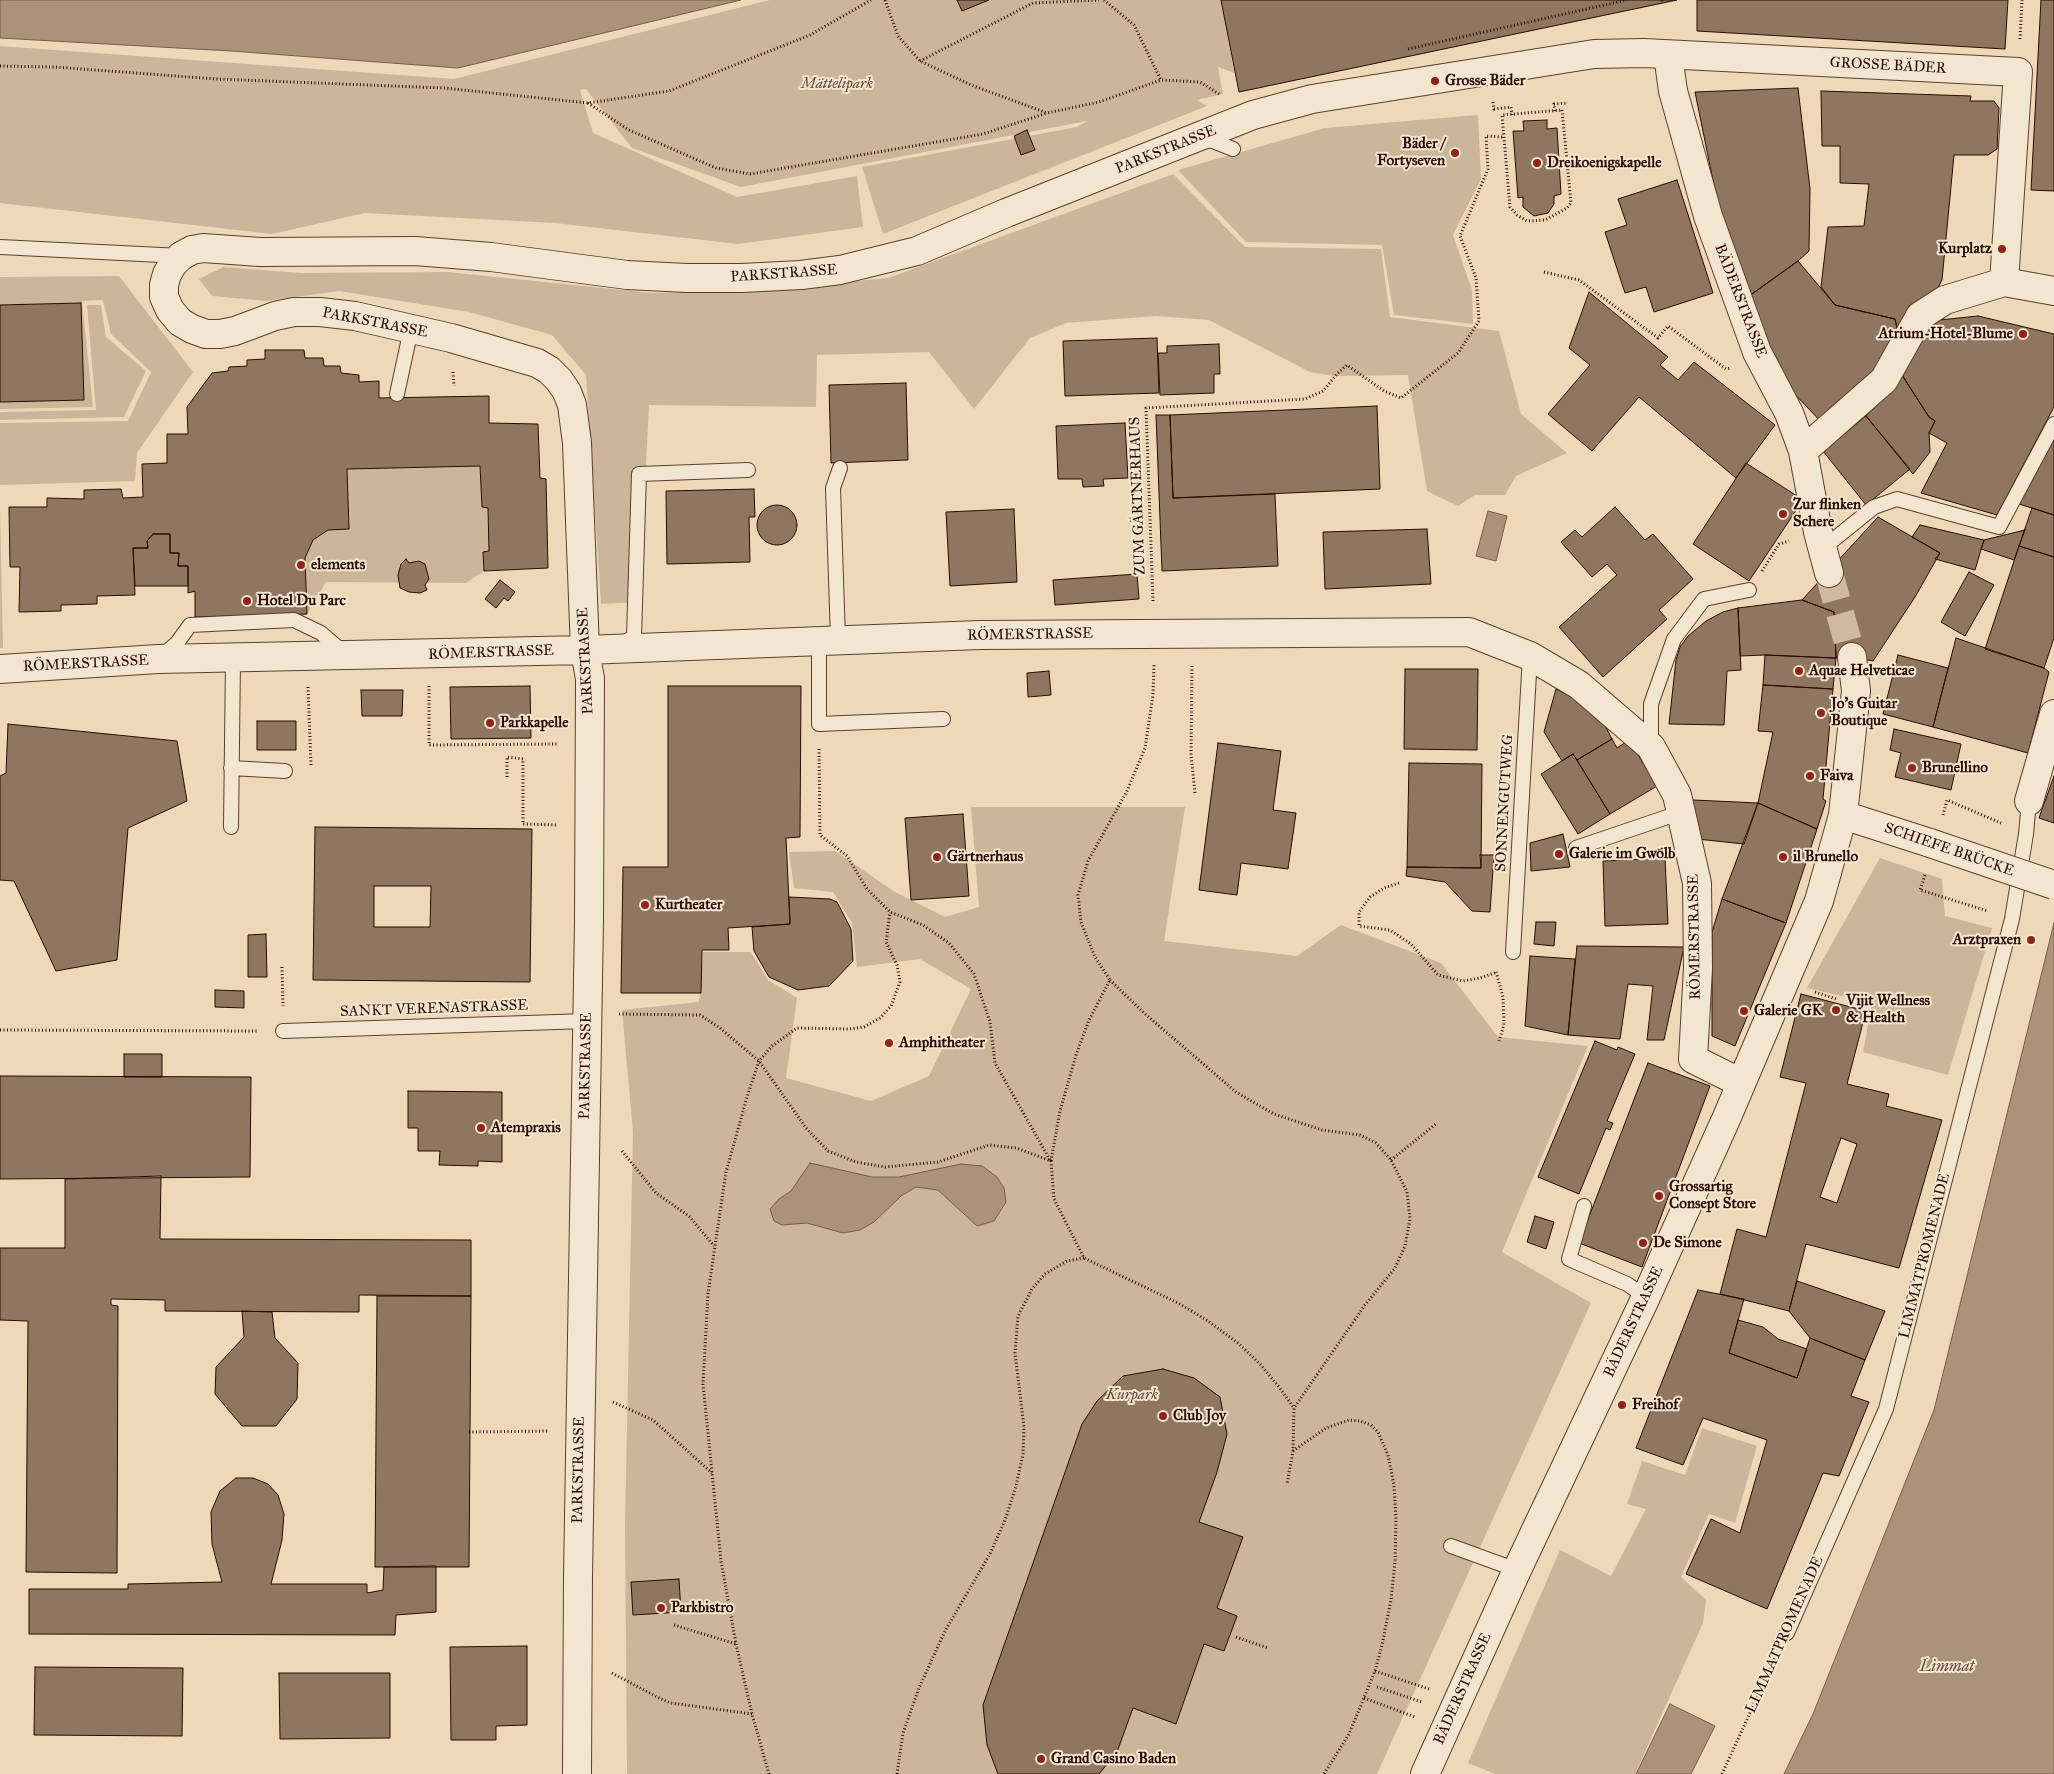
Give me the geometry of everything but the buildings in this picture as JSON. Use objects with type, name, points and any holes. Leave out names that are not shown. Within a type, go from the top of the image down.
[{"type":"street","name":"PARKSTRASSE","points":[[577,1774],[578,1546],[587,1021],[590,678],[585,650],[577,443],[572,405],[567,392],[559,380],[549,370],[537,363],[507,353],[354,316],[320,312],[294,312],[275,316],[235,331],[206,334],[180,322],[170,310],[164,296],[167,274],[181,256],[203,248],[260,252],[415,251],[491,257],[627,274],[687,278],[742,278],[830,272],[917,251],[1006,213],[1253,115],[1312,99],[1594,54],[1644,53],[1668,55]]},
{"type":"street","name":"GROSSE BÄDER","points":[[1668,55],[2018,72]]},
{"type":"street","name":"BÄDERSTRASSE","points":[[1668,55],[1673,91],[1708,216],[1757,352],[1789,413],[1803,451],[1825,561]]},
{"type":"street","points":[[2004,282],[2018,72]]},
{"type":"street","points":[[1803,451],[1884,380],[1920,316],[1945,300],[2004,282],[2054,291]]},
{"type":"street","name":"RÖMERSTRASSE","points":[[0,669],[158,659],[233,659],[585,650],[1154,627],[1193,633],[1469,632],[1530,656],[1579,685],[1651,747],[1677,795],[1697,883],[1698,968],[1693,1059],[1741,1083]]},
{"type":"street","name":"BÄDERSTRASSE","points":[[1425,1774],[1517,1570],[1646,1297],[1819,902],[1843,815],[1856,690],[1852,657]]},
{"type":"street","name":"LIMMATPROMENADE","points":[[2029,801],[2054,714]]},
{"type":"street","name":"SCHIEFE BRÜCKE","points":[[1843,815],[2054,885]]},
{"type":"lane","points":[[1192,140],[1214,141],[1232,149]]},
{"type":"lane","points":[[0,247],[181,256]]},
{"type":"lane","points":[[397,394],[411,329]]},
{"type":"lane","points":[[1825,561],[1874,507],[1897,499],[1999,527],[2054,424]]},
{"type":"lane","points":[[840,468],[833,488],[829,640],[818,724],[943,720]]},
{"type":"lane","points":[[614,648],[634,638],[639,474],[748,470]]},
{"type":"lane","points":[[1651,747],[1651,704],[1674,639],[1704,599],[1749,590]]},
{"type":"lane","points":[[158,659],[177,643],[190,626],[294,620],[321,633],[348,656]]},
{"type":"lane","name":"SONNENGUTWEG","points":[[1513,952],[1530,656]]},
{"type":"lane","points":[[231,827],[233,659]]},
{"type":"lane","points":[[231,768],[285,771]]},
{"type":"lane","name":"LIMMATPROMENADE","points":[[1787,1633],[1886,1409],[2012,919],[2026,834],[2029,801]]},
{"type":"lane","points":[[1576,848],[1682,812]]},
{"type":"lane","name":"SANKT VERENASTRASSE","points":[[283,1031],[587,1021]]},
{"type":"lane","points":[[1584,1206],[1569,1259],[1627,1284],[1646,1297]]},
{"type":"lane","points":[[1451,1546],[1517,1570]]},
{"type":"path","points":[[0,66],[55,67],[226,79],[444,88],[588,103],[669,91],[810,35],[871,0]]},
{"type":"path","points":[[885,0],[898,36],[920,61],[971,84],[1047,113]]},
{"type":"path","points":[[920,61],[1033,3],[1099,0]]},
{"type":"path","points":[[1104,0],[1134,24],[1161,80]]},
{"type":"path","points":[[1398,51],[1628,0]]},
{"type":"path","points":[[2018,72],[2022,0]]},
{"type":"path","points":[[588,103],[629,130],[716,168],[750,174],[982,134],[1047,113],[1099,102],[1161,80],[1200,82],[1253,115]]},
{"type":"path","points":[[1555,111],[1554,104],[1568,103]]},
{"type":"path","points":[[1494,109],[1511,107],[1512,115]]},
{"type":"path","points":[[1562,110],[1571,203],[1559,213],[1545,220],[1527,221],[1517,215],[1510,207],[1502,115],[1555,111],[1562,110]]},
{"type":"path","name":"ZUM GÄRTNERHAUS","points":[[1154,627],[1146,408],[1305,399],[1323,391],[1347,365],[1384,392],[1400,398],[1458,353],[1479,321],[1476,278],[1460,236],[1488,169],[1486,136],[1504,137]]},
{"type":"path","points":[[1544,272],[1579,280],[1658,338],[1668,326],[1726,369],[1763,362]]},
{"type":"path","points":[[1749,590],[1779,544]]},
{"type":"path","points":[[1154,627],[1153,695],[1145,748],[1127,791],[1088,861],[1078,896],[1081,922],[1095,957],[1110,980],[1144,1014],[1236,1092],[1274,1114],[1322,1130],[1360,1135],[1376,1144],[1391,1160],[1407,1192],[1410,1218],[1405,1246],[1395,1268],[1365,1305],[1294,1408],[1293,1451],[1287,1484]]},
{"type":"path","points":[[1193,633],[1191,755],[1195,793]]},
{"type":"path","points":[[429,680],[429,745],[560,744]]},
{"type":"path","points":[[308,681],[311,769]]},
{"type":"path","points":[[818,724],[820,834],[847,856],[867,889],[890,912],[923,925],[949,944],[974,974],[990,1022],[995,1063],[1051,1160]]},
{"type":"path","points":[[507,776],[507,757],[523,759],[523,824],[560,825]]},
{"type":"path","points":[[1952,818],[1943,815],[1947,800],[2026,834]]},
{"type":"path","points":[[1933,879],[1925,875],[1920,890],[2012,919]]},
{"type":"path","points":[[1399,883],[1384,888],[1370,897],[1358,912],[1359,926],[1390,930],[1411,944],[1438,974],[1463,981],[1480,978],[1496,972],[1513,952]]},
{"type":"path","points":[[769,1774],[752,1714],[736,1644],[721,1561],[703,1384],[708,1294],[726,1172],[759,1061],[772,1046],[797,1028],[848,1029],[864,1027],[880,1018],[891,1006],[900,982],[897,965],[886,942],[890,912]]},
{"type":"path","points":[[282,967],[282,977]]},
{"type":"path","points":[[1496,972],[1504,1006],[1504,1025],[1499,1040]]},
{"type":"path","points":[[1084,1258],[1054,1199],[1051,1160],[1060,1111],[1076,1055],[1089,1020],[1110,980]]},
{"type":"path","points":[[1809,990],[1836,999]]},
{"type":"path","points":[[613,1014],[700,1015],[720,1028],[759,1061],[806,1128],[828,1151],[856,1162],[885,1167],[938,1162],[989,1145],[1016,1148],[1051,1160]]},
{"type":"path","points":[[0,1030],[283,1031]]},
{"type":"path","points":[[1391,1160],[1436,1124]]},
{"type":"path","points":[[622,1151],[656,1193],[689,1216],[715,1246]]},
{"type":"path","points":[[897,1774],[904,1733],[918,1688],[945,1631],[990,1554],[1005,1520],[1016,1486],[1023,1454],[1024,1427],[1015,1358],[1018,1316],[1032,1289],[1045,1274],[1052,1268],[1067,1261],[1084,1258],[1178,1303],[1224,1332],[1260,1364],[1294,1408]]},
{"type":"path","points":[[613,1402],[652,1420],[713,1474]]},
{"type":"path","points":[[1293,1451],[1326,1428],[1349,1420],[1371,1425],[1378,1432],[1388,1455],[1396,1503],[1395,1562],[1388,1621],[1375,1671],[1349,1734],[1324,1774]]},
{"type":"path","points":[[469,1432],[550,1431]]},
{"type":"path","points":[[674,1625],[736,1644]]},
{"type":"path","name":"LIMMATPROMENADE","points":[[1722,1774],[1787,1633]]},
{"type":"path","points":[[1236,1637],[1268,1648]]},
{"type":"path","points":[[1375,1671],[1429,1689]]},
{"type":"path","points":[[612,1674],[671,1703],[752,1714]]},
{"type":"path","points":[[1377,1687],[1422,1703]]},
{"type":"path","points":[[1364,1698],[1416,1717]]},
{"type":"green space","name":"Mättelipark","points":[[770,0],[1221,0],[1234,73],[1218,67],[1223,94],[1197,100],[1207,106],[883,234],[862,167],[1077,127],[1087,121],[741,187],[632,148],[586,89],[580,90],[593,133],[737,197],[857,176],[863,227],[738,244],[555,223],[365,213],[272,234],[0,203],[0,46],[454,79]]},
{"type":"green space","points":[[1478,115],[1481,179],[1453,235],[1472,290],[1473,324],[1394,315],[1382,245],[1246,242],[1178,170],[1325,128]]},
{"type":"green space","points":[[1173,174],[1245,247],[1381,249],[1390,317],[1499,331],[1521,414],[1567,453],[1516,476],[1505,495],[1475,495],[1458,506],[1427,491],[1408,375],[1335,376],[1310,372],[1209,320],[1156,316],[1066,323],[1030,338],[974,409],[929,352],[817,355],[816,407],[649,405],[639,602],[601,604],[586,375],[552,335],[469,312],[339,291],[266,301],[212,296],[199,279],[223,267],[302,273],[447,272],[652,293],[775,289],[888,278]]},
{"type":"green space","points":[[119,276],[193,372],[137,453],[135,481],[0,485],[0,423],[128,421],[151,372],[111,334],[103,300],[82,301],[93,407],[0,409],[0,277]]},
{"type":"green space","points":[[87,305],[101,305],[106,337],[146,371],[124,417],[0,420],[0,412],[96,410]]},
{"type":"green space","points":[[480,466],[482,507],[488,508],[489,551],[483,552],[484,571],[466,583],[326,582],[307,614],[305,558],[313,540],[328,530],[349,528],[347,469]]},
{"type":"green space","points":[[0,507],[3,648],[0,648]]},
{"type":"green space","name":"Kurpark","points":[[971,807],[1185,807],[1164,941],[1297,956],[1341,925],[1441,963],[1498,1037],[1588,1046],[1502,1252],[1591,1303],[1377,1774],[627,1774],[625,1524],[633,1132],[622,1010],[699,1002],[703,952],[751,952],[768,980],[797,998],[786,1078],[871,1101],[929,1076],[971,989],[920,959],[857,967],[852,923],[833,892],[794,888],[789,852],[835,851],[895,892],[945,917],[979,907]]},
{"type":"green space","points":[[1880,858],[1942,879],[1945,916],[1992,928],[1948,1075],[1863,1052],[1872,1003],[1807,988]]},
{"type":"green space","points":[[1702,1428],[1757,1446],[1735,1523],[1709,1514],[1681,1577],[1706,1600],[1703,1623],[1635,1774],[1495,1774],[1468,1763],[1560,1550],[1611,1576],[1646,1509],[1627,1504],[1642,1461],[1685,1475]]},
{"type":"water","points":[[0,0],[741,0],[458,68],[231,51],[0,38]]},
{"type":"water","points":[[1488,511],[1507,516],[1496,561],[1476,556]]},
{"type":"water","name":"Limmat","points":[[2054,923],[2054,1774],[1784,1774],[1813,1714],[1934,1410]]},
{"type":"water","points":[[810,1163],[872,1177],[899,1177],[961,1164],[982,1166],[997,1177],[1004,1188],[1006,1202],[994,1221],[977,1226],[938,1190],[916,1187],[901,1196],[874,1222],[860,1230],[843,1233],[807,1223],[782,1225],[774,1221],[770,1209],[779,1199],[791,1191]]},
{"type":"water","points":[[1670,1704],[1715,1726],[1691,1774],[1636,1774]]},
{"type":"tunnel","points":[[1829,573],[1852,657]]},
{"type":"place","name":"Grosse Bäder","points":[[1435,81]]},
{"type":"place","name":"Bäder / Fortyseven","points":[[1455,153]]},
{"type":"place","name":"Dreikoenigskapelle","points":[[1537,163]]},
{"type":"place","name":"Kurplatz","points":[[2002,249]]},
{"type":"place","name":"Atrium-Hotel-Blume","points":[[2023,334]]},
{"type":"place","name":"Zur flinken Schere","points":[[1783,514]]},
{"type":"place","name":"elements","points":[[301,565]]},
{"type":"place","name":"Hotel Du Parc","points":[[247,601]]},
{"type":"place","name":"Aquae Helveticae","points":[[1799,671]]},
{"type":"place","name":"Jo's Guitar Boutique","points":[[1821,713]]},
{"type":"place","name":"Parkkapelle","points":[[490,723]]},
{"type":"place","name":"Brunellino","points":[[1912,768]]},
{"type":"place","name":"Faiva","points":[[1810,776]]},
{"type":"place","name":"Galerie im Gwölb","points":[[1559,854]]},
{"type":"place","name":"Gärtnerhaus","points":[[937,857]]},
{"type":"place","name":"il Brunello","points":[[1783,857]]},
{"type":"place","name":"Kurtheater","points":[[645,905]]},
{"type":"place","name":"Arztpraxen","points":[[2031,940]]},
{"type":"place","name":"Vijit Wellness & Health","points":[[1836,1010]]},
{"type":"place","name":"Galerie GK","points":[[1744,1011]]},
{"type":"place","name":"Amphitheater","points":[[889,1043]]},
{"type":"place","name":"Atempraxis","points":[[481,1128]]},
{"type":"place","name":"Grossartig Consept Store","points":[[1659,1196]]},
{"type":"place","name":"De Simone","points":[[1643,1243]]},
{"type":"place","name":"Freihof","points":[[1622,1405]]},
{"type":"place","name":"Club Joy","points":[[1163,1416]]},
{"type":"place","name":"Parkbistro","points":[[661,1608]]},
{"type":"place","name":"Grand Casino Baden","points":[[1041,1759]]}]
